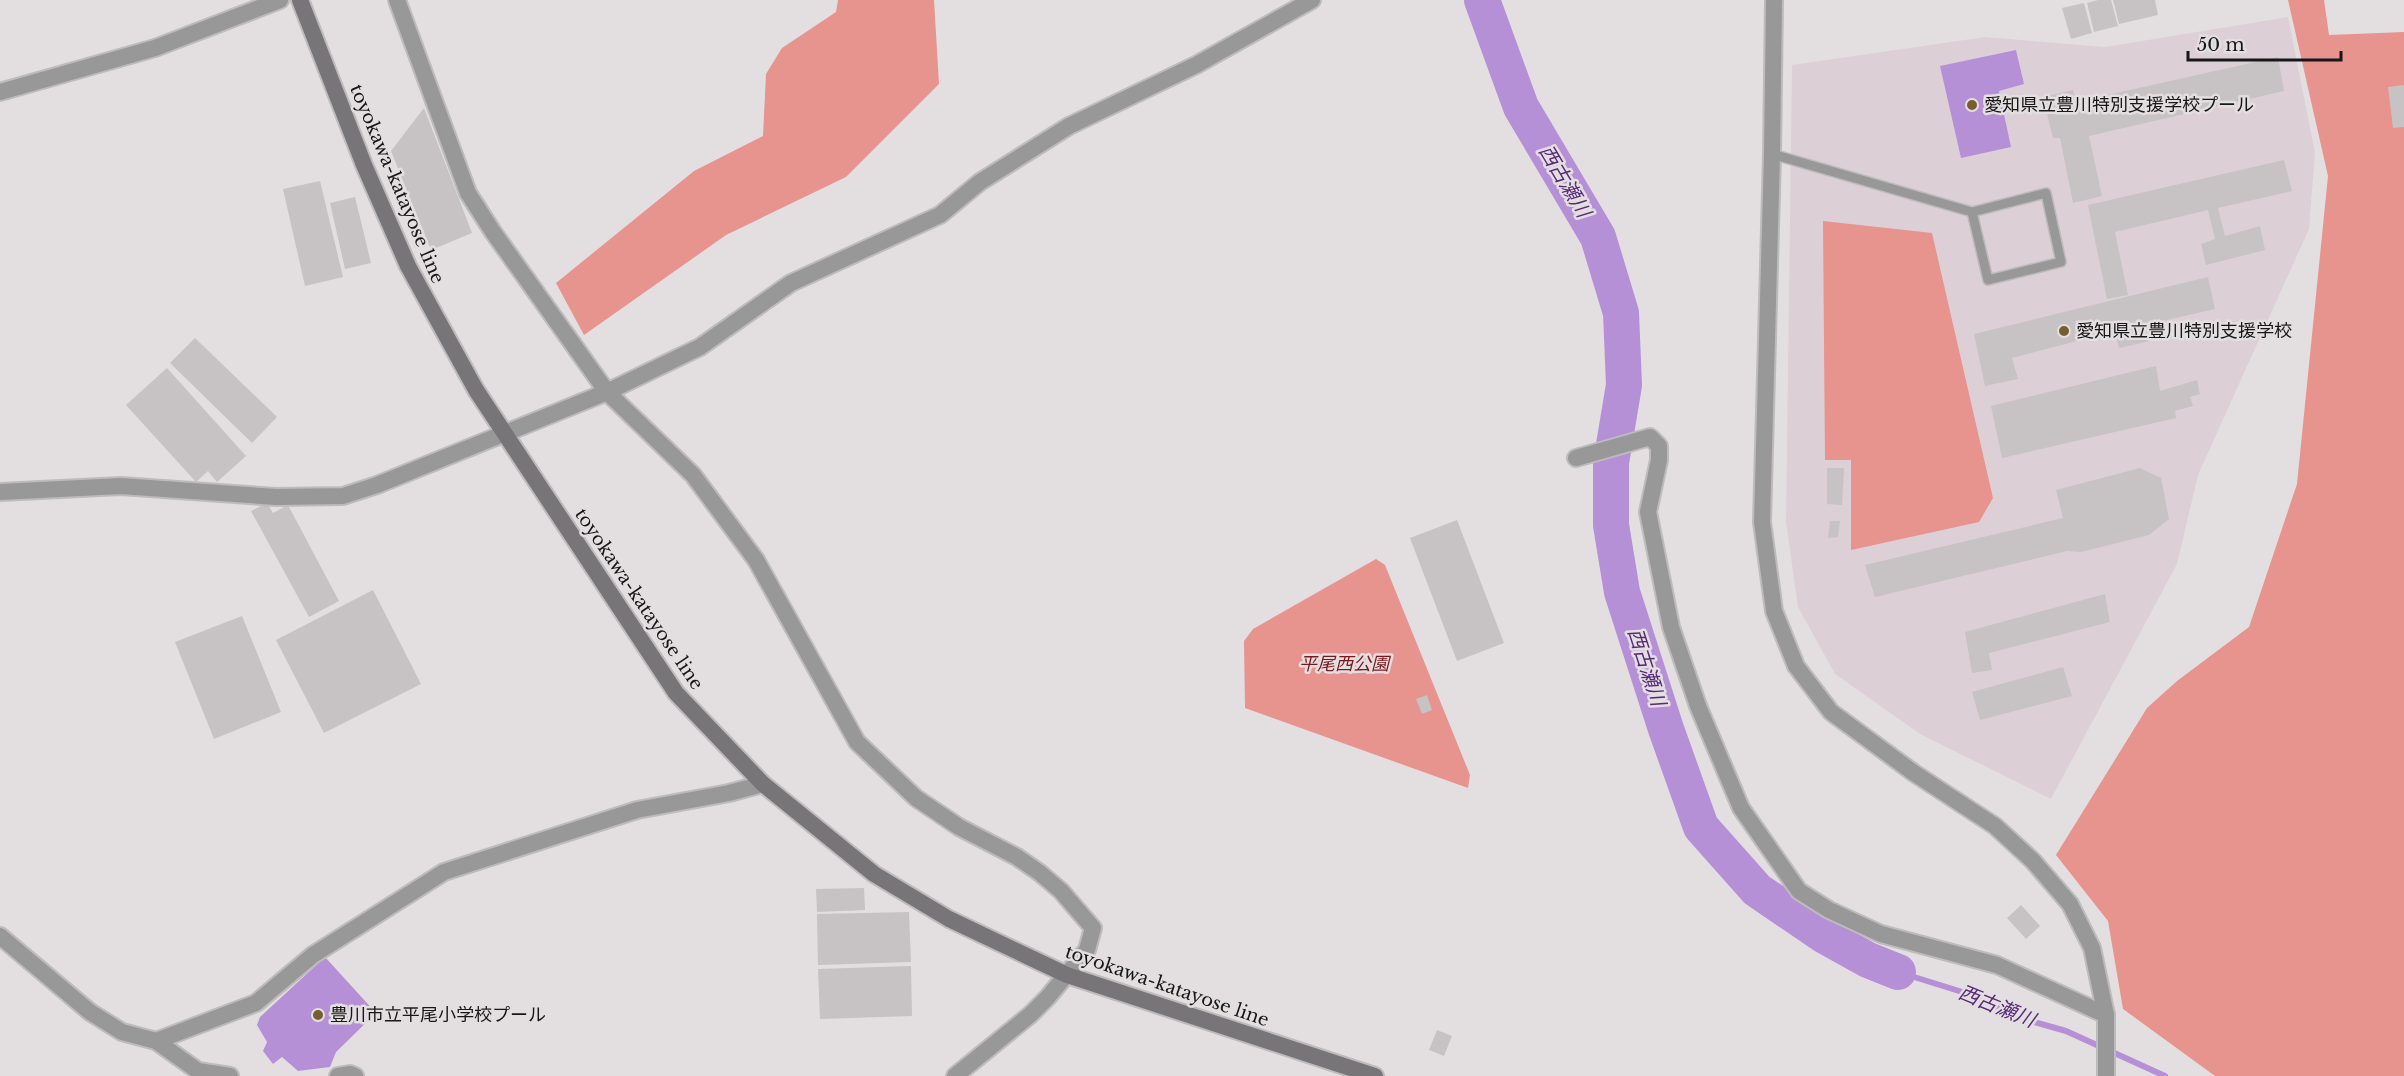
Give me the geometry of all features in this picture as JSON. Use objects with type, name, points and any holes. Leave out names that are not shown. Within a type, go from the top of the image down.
[{"type":"main road","name":"toyokawa-katayose line","points":[[300,0],[364,165],[408,266],[476,390],[676,693],[763,784],[874,874],[949,919],[1067,975],[1375,1076]]},
{"type":"street","points":[[0,92],[156,48],[280,0]]},
{"type":"street","points":[[397,0],[468,194],[607,392],[693,475],[756,561],[857,742],[916,798],[960,827],[1017,857],[1040,873],[1061,891],[1093,928],[1087,950],[1030,1015],[955,1076]]},
{"type":"street","points":[[0,492],[121,486],[276,497],[343,496],[377,485],[607,392],[700,346],[791,283],[940,215],[980,182],[1069,126],[1196,65],[1312,0]]},
{"type":"street","points":[[1774,0],[1762,522],[1774,611],[1796,666],[1831,712],[1914,773],[1995,826],[2033,861],[2070,904],[2092,948],[2106,1015],[2106,1070]]},
{"type":"street","points":[[1576,458],[1650,437],[1659,446],[1659,460],[1648,512],[1671,627],[1698,706],[1741,808],[1799,891],[1829,910],[1881,934],[1997,965],[2106,1015]]},
{"type":"street","points":[[156,1041],[256,1003],[313,954],[444,872],[637,810],[729,793],[763,784]]},
{"type":"street","points":[[0,936],[90,1012],[122,1032],[156,1041],[198,1071],[218,1075]]},
{"type":"street","points":[[338,1076],[350,1074],[355,1076]]},
{"type":"lane","points":[[1772,154],[1972,212],[2046,193],[2061,262],[1988,280],[1972,212]]},
{"type":"shaded area","points":[[2288,17],[2315,153],[2309,229],[2198,475],[2177,564],[2051,799],[1920,734],[1835,674],[1798,607],[1786,522],[1792,65],[1985,37],[2105,47]]},
{"type":"shaded area","points":[[2016,50],[2024,84],[1999,91],[2011,147],[1961,158],[1940,66]]},
{"type":"shaded area","name":"豊川市立平尾小学校プール","points":[[325,957],[376,1013],[336,1052],[330,1067],[298,1071],[282,1057],[273,1064],[263,1051],[267,1042],[257,1025],[260,1017]]},
{"type":"green space","points":[[838,0],[934,0],[939,84],[846,177],[726,235],[584,335],[556,283],[694,171],[763,136],[766,74],[782,48],[836,12]]},
{"type":"green space","points":[[2288,0],[2324,0],[2329,35],[2404,32],[2404,1076],[2215,1076],[2123,1009],[2108,921],[2056,855],[2147,708],[2177,681],[2249,627],[2297,484],[2328,176]]},
{"type":"green space","points":[[1823,221],[1932,233],[1993,498],[1979,522],[1851,550],[1851,460],[1825,460]]},
{"type":"green space","name":"平尾西公園","points":[[1376,559],[1385,565],[1470,775],[1468,788],[1245,708],[1244,641],[1253,629]]},
{"type":"building","points":[[2111,0],[2118,26],[2094,32],[2087,3]]},
{"type":"building","points":[[2113,0],[2155,0],[2158,15],[2119,24]]},
{"type":"building","points":[[2084,3],[2092,33],[2071,39],[2062,8]]},
{"type":"building","points":[[2278,57],[2284,91],[2089,136],[2102,196],[2073,203],[2060,138],[2053,138],[2043,97],[2073,90],[2076,102]]},
{"type":"building","points":[[2404,85],[2404,127],[2393,128],[2388,87]]},
{"type":"building","points":[[424,108],[472,233],[431,250],[391,151]]},
{"type":"building","points":[[2284,160],[2292,191],[2218,208],[2225,236],[2260,226],[2265,250],[2206,265],[2201,244],[2215,239],[2208,210],[2115,232],[2128,295],[2107,299],[2088,205]]},
{"type":"building","points":[[320,181],[343,277],[305,286],[283,189]]},
{"type":"building","points":[[355,197],[371,263],[345,269],[330,203]]},
{"type":"building","points":[[2208,277],[2215,309],[2145,325],[2150,341],[2119,348],[2115,331],[2012,358],[2018,379],[1985,386],[1974,334]]},
{"type":"building","points":[[195,338],[277,417],[252,443],[170,363]]},
{"type":"building","points":[[2156,366],[2160,391],[2197,380],[2200,394],[2190,397],[2193,406],[2175,411],[2176,418],[2002,458],[1991,406]]},
{"type":"building","points":[[167,368],[246,456],[217,482],[208,471],[196,482],[126,405]]},
{"type":"building","points":[[1827,468],[1844,468],[1842,505],[1827,504]]},
{"type":"building","points":[[2140,468],[2161,478],[2169,519],[2149,535],[2081,552],[2067,551],[1875,597],[1865,565],[2063,518],[2056,490]]},
{"type":"building","points":[[267,503],[273,513],[288,505],[339,601],[309,617],[251,511]]},
{"type":"building","points":[[1457,520],[1504,643],[1457,661],[1410,538]]},
{"type":"building","points":[[1830,521],[1840,521],[1838,537],[1828,538]]},
{"type":"building","points":[[373,590],[421,684],[324,733],[276,640]]},
{"type":"building","points":[[2105,594],[2110,622],[1989,653],[1992,670],[1972,673],[1965,632]]},
{"type":"building","points":[[242,616],[281,712],[214,739],[175,642]]},
{"type":"building","points":[[2063,667],[2072,696],[1980,720],[1972,692]]},
{"type":"building","points":[[1427,695],[1432,710],[1422,714],[1416,699]]},
{"type":"building","points":[[864,888],[865,910],[817,912],[816,889]]},
{"type":"building","points":[[2021,905],[2040,926],[2026,939],[2007,918]]},
{"type":"building","points":[[909,912],[911,962],[818,965],[817,914]]},
{"type":"building","points":[[911,966],[912,1016],[820,1019],[818,969]]},
{"type":"building","points":[[1437,1030],[1452,1036],[1444,1056],[1429,1050]]},
{"type":"waterway","name":"西古瀬川","points":[[1482,0],[1521,107],[1598,237],[1621,313],[1624,385],[1611,463],[1611,525],[1622,592],[1666,729],[1701,827],[1757,890],[1823,935],[1868,960],[1898,972]]},
{"type":"waterway","name":"西古瀬川","points":[[1898,972],[1972,995],[2016,1017],[2066,1031],[2165,1076]]},
{"type":"place","name":"愛知県立豊川特別支援学校プール","points":[[1972,105]]},
{"type":"place","name":"愛知県立豊川特別支援学校","points":[[2064,331]]},
{"type":"place","name":"豊川市立平尾小学校プール","points":[[318,1015]]}]
